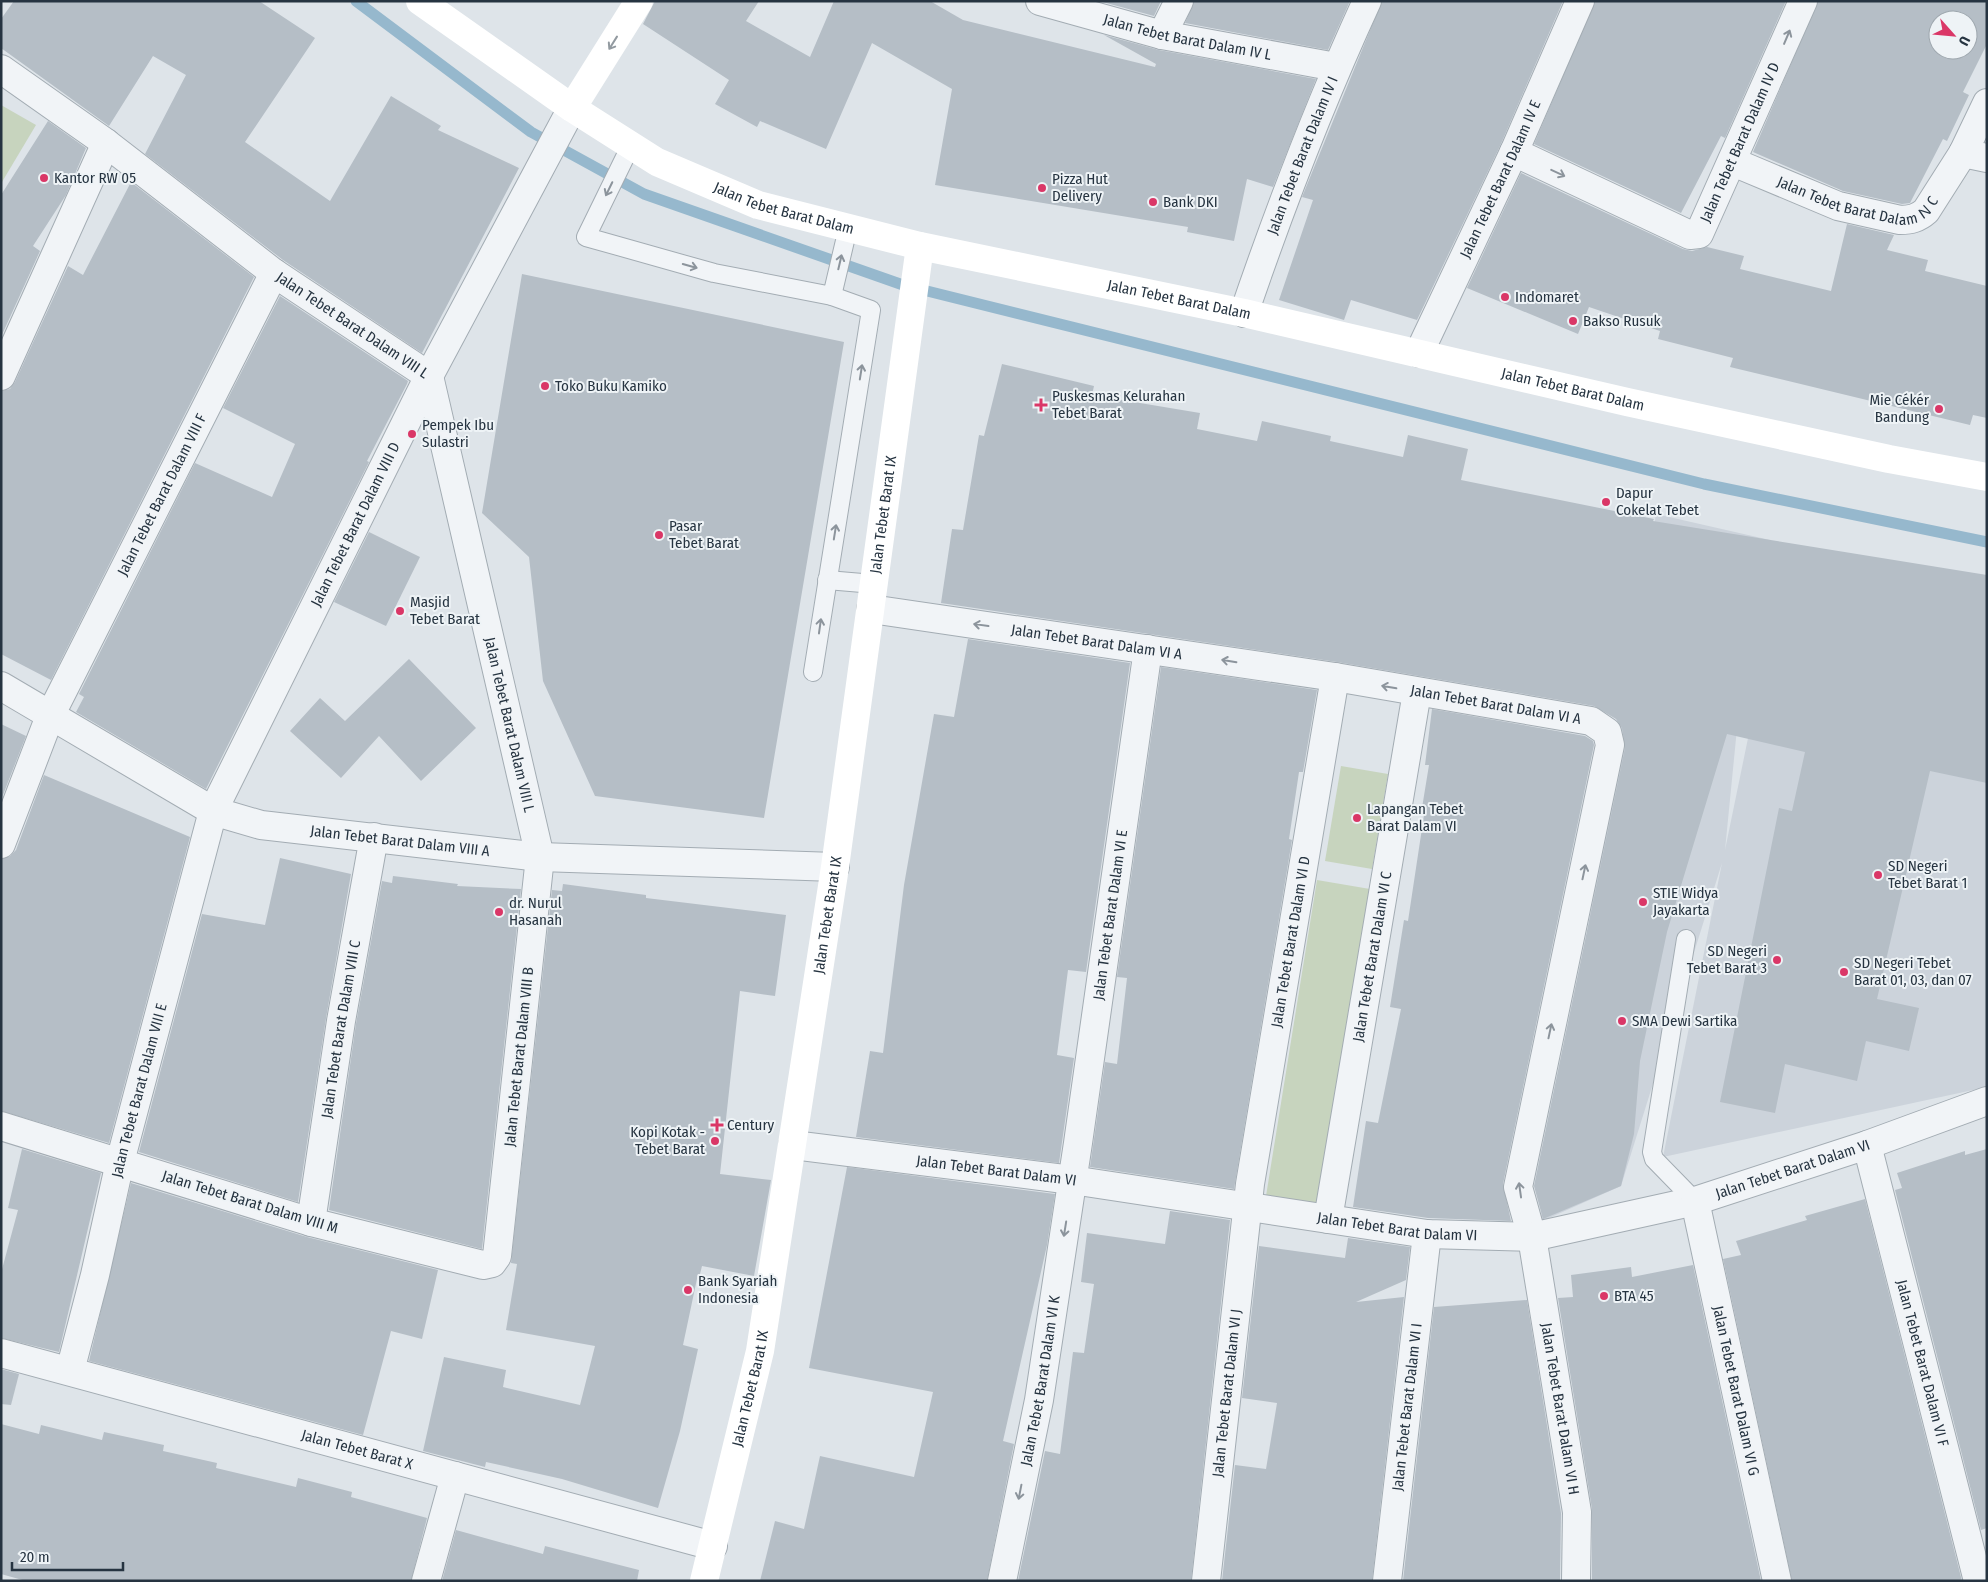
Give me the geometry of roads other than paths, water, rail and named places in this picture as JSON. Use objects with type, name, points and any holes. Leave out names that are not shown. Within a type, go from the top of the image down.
[{"type":"street","name":"Jalan Tebet Barat Dalam","points":[[420,1],[572,108],[657,162],[758,205],[920,246],[1244,314],[1840,448],[1987,476]]},
{"type":"street","points":[[572,108],[639,1]]},
{"type":"street","name":"Jalan Tebet Barat Dalam IV L","points":[[1040,1],[1162,35],[1336,68]]},
{"type":"street","points":[[1162,35],[1178,1]]},
{"type":"street","name":"Jalan Tebet Barat Dalam IV I","points":[[1244,314],[1266,248],[1336,68],[1367,1]]},
{"type":"street","name":"Jalan Tebet Barat Dalam IV E","points":[[1419,353],[1514,152],[1580,1]]},
{"type":"street","name":"Jalan Tebet Barat Dalam IV D","points":[[1514,152],[1693,236],[1701,232],[1803,1]]},
{"type":"street","name":"Jalan Tebet Barat Dalam VIII L","points":[[1,68],[106,143],[274,273],[429,376],[540,857]]},
{"type":"street","name":"Jalan Tebet Barat Dalam IV C","points":[[1733,162],[1838,206],[1900,220],[1911,220],[1919,217],[1926,211],[1975,155],[1987,103]]},
{"type":"street","name":"Jalan Tebet Barat Dalam VIII D","points":[[213,811],[429,376],[572,108]]},
{"type":"street","points":[[1,376],[106,143]]},
{"type":"street","name":"Jalan Tebet Barat IX","points":[[704,1581],[760,1351],[835,868],[920,246]]},
{"type":"street","name":"Jalan Tebet Barat Dalam VIII F","points":[[1,844],[50,716],[274,273]]},
{"type":"street","name":"Jalan Tebet Barat Dalam VI A","points":[[873,597],[1148,649],[1335,677],[1591,721],[1607,732],[1610,745],[1518,1187],[1532,1237]]},
{"type":"street","name":"Jalan Tebet Barat Dalam VI E","points":[[1072,1180],[1148,649]]},
{"type":"street","name":"Jalan Tebet Barat Dalam VI D","points":[[1248,1207],[1335,677]]},
{"type":"street","name":"Jalan Tebet Barat Dalam VIII A","points":[[1,686],[213,811],[261,825],[540,857],[835,868]]},
{"type":"street","name":"Jalan Tebet Barat Dalam VI C","points":[[1328,1220],[1417,692]]},
{"type":"street","name":"Jalan Tebet Barat Dalam VIII E","points":[[70,1371],[95,1275],[120,1162],[213,811]]},
{"type":"street","name":"Jalan Tebet Barat Dalam VIII C","points":[[311,1222],[341,1021],[374,837]]},
{"type":"street","name":"Jalan Tebet Barat Dalam VIII B","points":[[497,1256],[540,857]]},
{"type":"street","name":"Jalan Tebet Barat Dalam VI","points":[[793,1144],[1072,1180],[1427,1234],[1532,1237],[1695,1201],[1867,1145],[1987,1101]]},
{"type":"street","name":"Jalan Tebet Barat Dalam VIII M","points":[[1,1126],[311,1222],[483,1265],[492,1263],[497,1256]]},
{"type":"street","name":"Jalan Tebet Barat Dalam VI F","points":[[1867,1145],[1978,1581]]},
{"type":"street","name":"Jalan Tebet Barat Dalam VI K","points":[[1002,1581],[1039,1400],[1072,1180]]},
{"type":"street","name":"Jalan Tebet Barat Dalam VI G","points":[[1695,1201],[1777,1581]]},
{"type":"street","name":"Jalan Tebet Barat Dalam VI J","points":[[1206,1581],[1248,1207]]},
{"type":"street","name":"Jalan Tebet Barat Dalam VI I","points":[[1387,1581],[1427,1234]]},
{"type":"street","name":"Jalan Tebet Barat Dalam VI H","points":[[1532,1237],[1577,1512],[1576,1581]]},
{"type":"street","name":"Jalan Tebet Barat X","points":[[1,1353],[713,1546]]},
{"type":"street","points":[[426,1581],[455,1476]]},
{"type":"lane","points":[[631,145],[586,237],[714,272],[832,296],[870,310],[813,672]]},
{"type":"lane","points":[[832,296],[848,228]]},
{"type":"lane","points":[[827,580],[873,597]]},
{"type":"lane","points":[[1686,939],[1652,1152],[1654,1159],[1695,1201]]},
{"type":"waterway","points":[[356,1],[531,132],[644,194],[903,285],[1704,484],[1987,542]]},
{"type":"place","name":"Kantor RW 05","points":[[44,178]]},
{"type":"place","name":"Pizza Hut Delivery","points":[[1042,188]]},
{"type":"place","name":"Bank DKI","points":[[1153,202]]},
{"type":"place","name":"Indomaret","points":[[1505,297]]},
{"type":"place","name":"Bakso Rusuk","points":[[1573,321]]},
{"type":"place","name":"Toko Buku Kamiko","points":[[545,386]]},
{"type":"place","name":"Puskesmas Kelurahan Tebet Barat","points":[[1041,405]]},
{"type":"place","name":"Mie Cékér Bandung","points":[[1939,409]]},
{"type":"place","name":"Pempek Ibu Sulastri","points":[[412,434]]},
{"type":"place","name":"Dapur Cokelat Tebet","points":[[1606,502]]},
{"type":"place","name":"Pasar Tebet Barat","points":[[659,535]]},
{"type":"place","name":"Masjid Tebet Barat","points":[[400,611]]},
{"type":"place","name":"Lapangan Tebet Barat Dalam VI","points":[[1357,818]]},
{"type":"place","name":"SD Negeri Tebet Barat 1","points":[[1878,875]]},
{"type":"place","name":"STIE Widya Jayakarta","points":[[1643,902]]},
{"type":"place","name":"dr. Nurul Hasanah","points":[[499,912]]},
{"type":"place","name":"SD Negeri Tebet Barat 3","points":[[1777,960]]},
{"type":"place","name":"SD Negeri Tebet Barat 01, 03, dan 07","points":[[1844,972]]},
{"type":"place","name":"SMA Dewi Sartika","points":[[1622,1021]]},
{"type":"place","name":"Century","points":[[717,1125]]},
{"type":"place","name":"Kopi Kotak - Tebet Barat","points":[[715,1141]]},
{"type":"place","name":"Bank Syariah Indonesia","points":[[688,1290]]},
{"type":"place","name":"BTA 45","points":[[1604,1296]]}]
